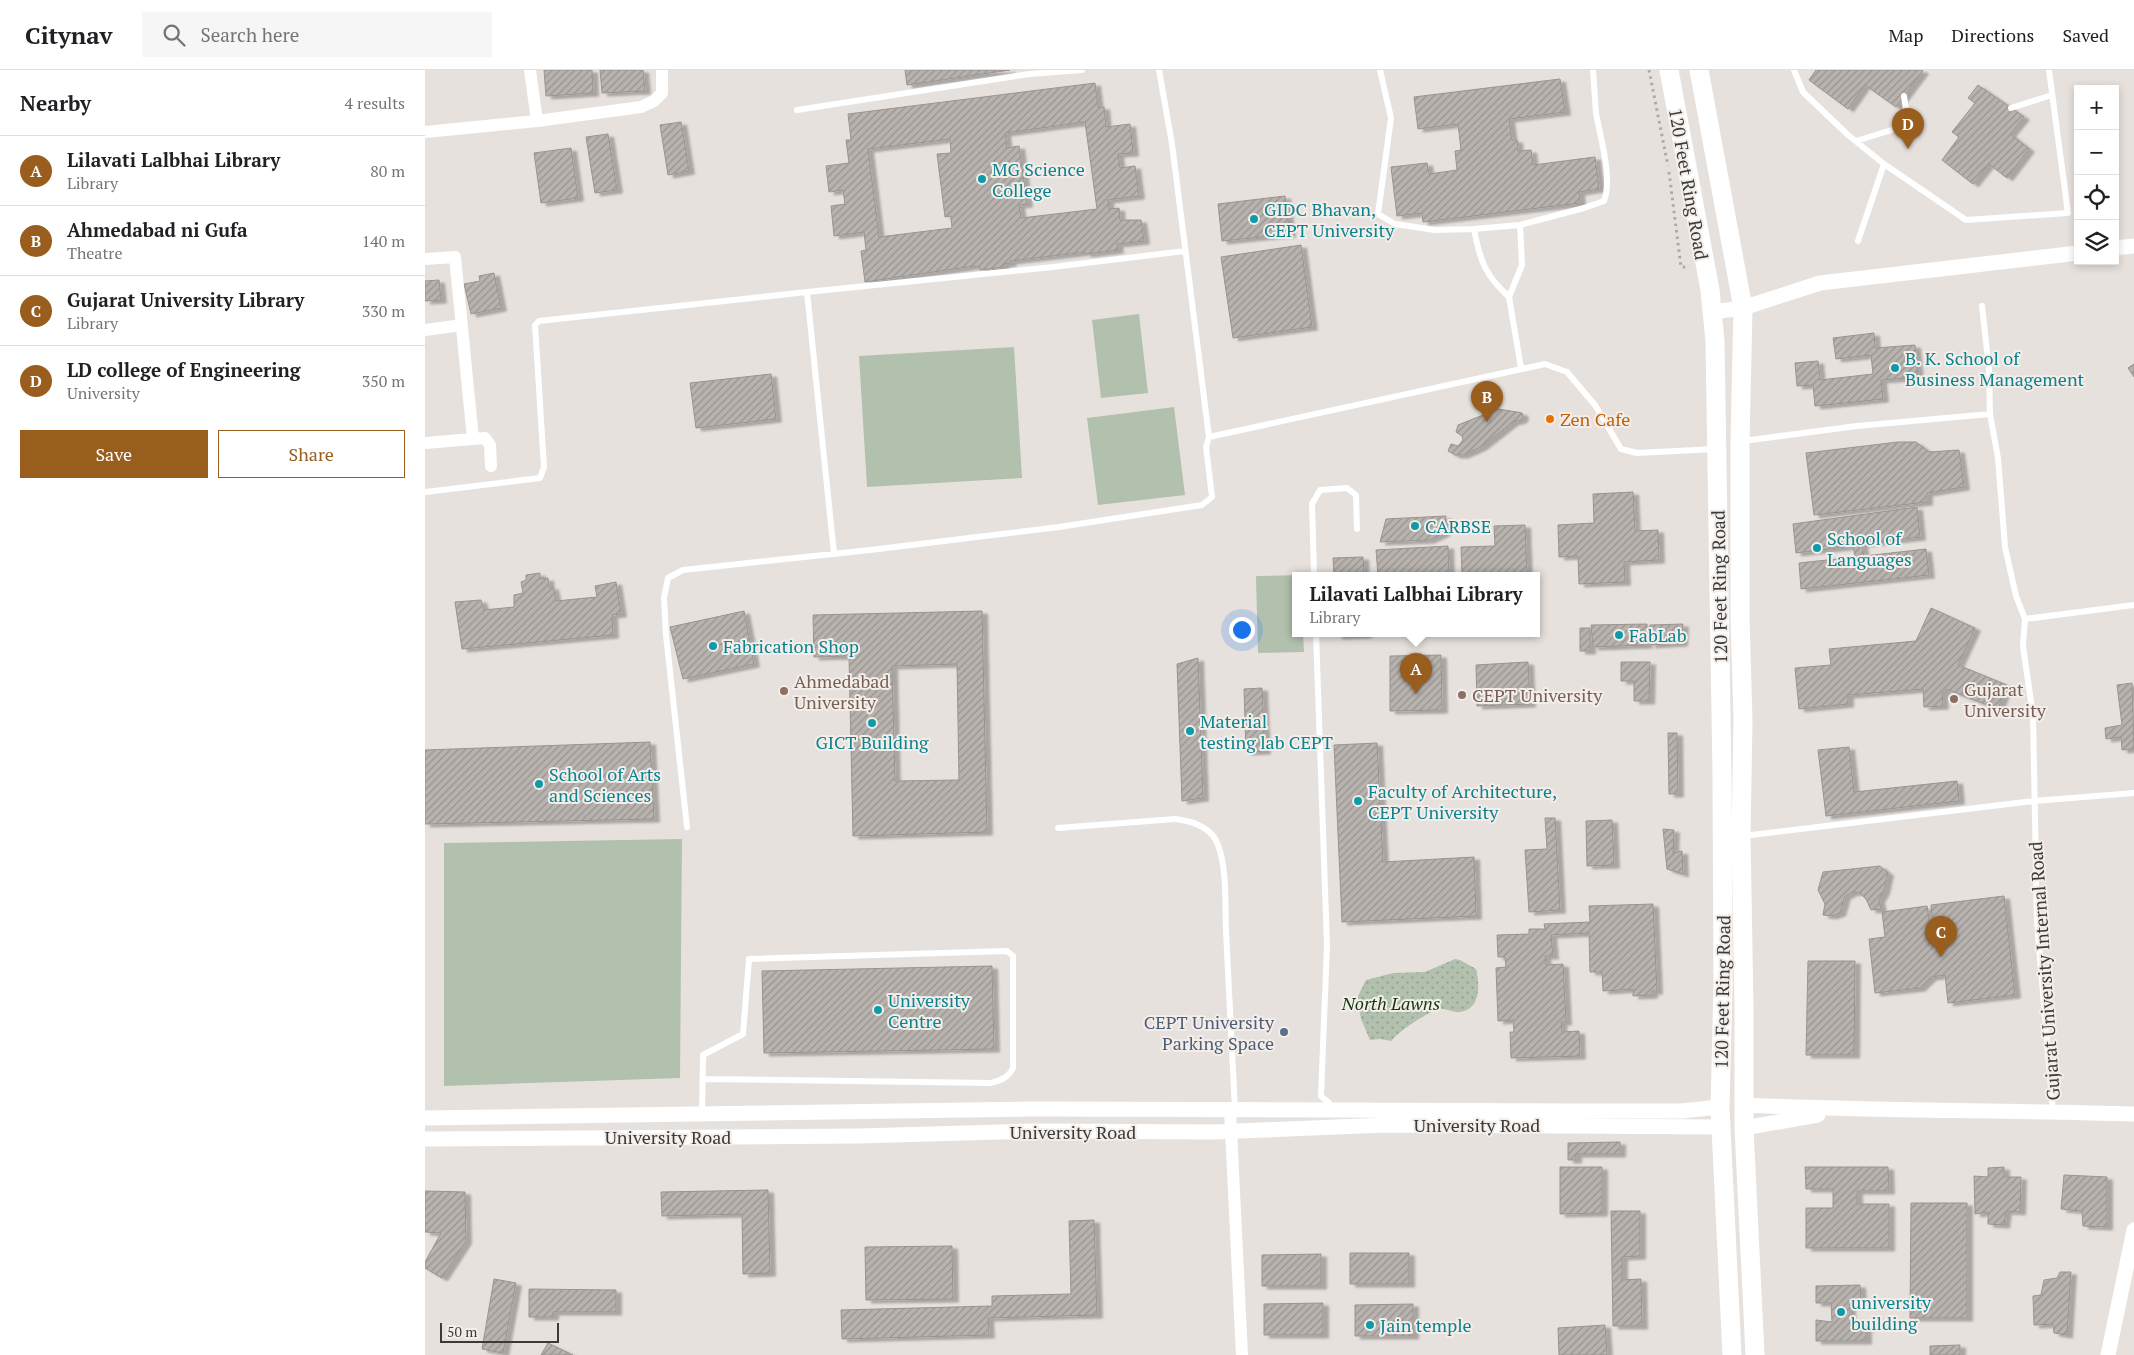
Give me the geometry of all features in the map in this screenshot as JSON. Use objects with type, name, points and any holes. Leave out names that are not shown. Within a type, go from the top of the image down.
[{"type":"main road","name":"120 Feet Ring Road","points":[[1669,70],[1712,312],[1717,449],[1723,977],[1720,1127]]},
{"type":"main road","name":"120 Feet Ring Road","points":[[1699,70],[1743,308],[1740,442],[1740,618],[1743,720],[1741,836],[1744,1128]]},
{"type":"main road","points":[[1720,1107],[1744,1105]]},
{"type":"main road","points":[[1731,1355],[1720,1127],[1744,1128],[1755,1355]]},
{"type":"street","points":[[530,70],[537,121]]},
{"type":"street","points":[[425,132],[537,121],[641,107],[654,101],[661,93],[662,70]]},
{"type":"street","points":[[2119,248],[2134,246]]},
{"type":"street","points":[[1712,312],[1743,308],[1820,283],[2074,253]]},
{"type":"street","points":[[425,259],[455,257],[473,439]]},
{"type":"street","points":[[425,330],[462,324]]},
{"type":"street","points":[[425,443],[485,438],[490,445],[491,466]]},
{"type":"street","points":[[1744,1105],[1847,1110],[2134,1114]]},
{"type":"street","name":"University Road","points":[[425,1118],[702,1116],[1034,1109],[1674,1111],[1720,1107]]},
{"type":"street","points":[[1232,1110],[1231,1132],[1242,1355]]},
{"type":"street","points":[[1744,1128],[1847,1110]]},
{"type":"street","name":"University Road","points":[[425,1139],[841,1136],[1037,1131],[1231,1132],[1385,1124],[1720,1127]]},
{"type":"street","points":[[2108,1355],[2134,1230]]},
{"type":"lane","points":[[797,110],[1029,74],[1082,70]]},
{"type":"lane","points":[[687,827],[666,636],[665,598],[668,578],[683,570],[1059,527],[1201,505],[1212,498],[1206,447],[1209,437],[1172,144],[1159,70]]},
{"type":"lane","points":[[1380,70],[1391,118],[1378,214],[1395,224],[1435,230],[1520,225],[1603,201],[1607,181],[1596,110],[1593,70]]},
{"type":"lane","points":[[1794,70],[1803,92],[1856,141],[1884,164],[1966,220],[2068,214],[2049,70]]},
{"type":"lane","points":[[2011,108],[2052,95]]},
{"type":"lane","points":[[1856,141],[1908,125],[1905,96]]},
{"type":"lane","points":[[1858,241],[1884,164]]},
{"type":"lane","points":[[1520,225],[1522,265],[1509,297],[1521,368]]},
{"type":"lane","points":[[1474,229],[1480,261],[1491,280],[1509,297]]},
{"type":"lane","points":[[425,492],[540,478],[544,467],[535,324],[539,321],[1053,267],[1185,251]]},
{"type":"lane","points":[[807,292],[835,554]]},
{"type":"lane","name":"Gujarat University Internal Road","points":[[1982,306],[1989,368],[1990,414],[1998,458],[2005,547],[2016,596],[2025,619],[2023,646],[2033,716],[2037,922],[2053,1112]]},
{"type":"lane","points":[[1209,437],[1545,364],[1567,372],[1595,405],[1621,449],[1637,453],[1717,449]]},
{"type":"lane","points":[[1740,442],[1857,426],[1990,414]]},
{"type":"lane","points":[[1314,572],[1312,504],[1320,490],[1347,488],[1355,495],[1357,528]]},
{"type":"lane","points":[[2025,619],[2134,605]]},
{"type":"lane","points":[[1316,637],[1327,945],[1321,1096],[1329,1103],[1329,1110]]},
{"type":"lane","points":[[1741,836],[2035,801],[2134,793]]},
{"type":"lane","points":[[1058,828],[1187,820],[1204,828],[1218,843],[1222,861],[1225,908],[1232,1110]]},
{"type":"lane","points":[[702,1116],[703,1056],[743,1034],[749,959],[1007,951],[1013,956],[1013,1068],[1010,1074],[1003,1080],[991,1082],[861,1083],[703,1079]]},
{"type":"path","points":[[1649,70],[1669,173],[1681,267],[1704,268]]},
{"type":"green space","points":[[1139,314],[1148,393],[1101,398],[1092,320]]},
{"type":"green space","points":[[1014,347],[1022,478],[867,487],[859,356]]},
{"type":"green space","points":[[1174,407],[1185,495],[1098,505],[1087,418]]},
{"type":"green space","points":[[1292,575],[1292,637],[1303,637],[1304,652],[1258,653],[1256,576]]},
{"type":"green space","points":[[682,839],[680,1078],[444,1086],[444,843]]},
{"type":"green space","name":"North Lawns","points":[[1455,959],[1476,969],[1478,989],[1475,1002],[1471,1007],[1466,1011],[1458,1012],[1439,1009],[1413,1023],[1391,1041],[1370,1040],[1361,1019],[1357,998],[1366,980],[1393,973],[1425,972]]},
{"type":"building","points":[[544,70],[592,70],[593,93],[546,96]]},
{"type":"building","points":[[600,70],[643,70],[645,91],[602,93]]},
{"type":"building","points":[[905,70],[1010,70],[907,85]]},
{"type":"building","points":[[1816,70],[1923,71],[1896,107],[1865,85],[1848,109],[1809,80]]},
{"type":"building","points":[[1560,79],[1565,112],[1509,119],[1512,140],[1517,140],[1518,151],[1531,150],[1533,165],[1595,157],[1599,189],[1579,192],[1580,203],[1423,222],[1422,213],[1397,216],[1391,167],[1427,163],[1429,174],[1457,170],[1455,151],[1461,150],[1458,124],[1418,129],[1414,97]]},
{"type":"building","name":"MG Science College","points":[[1095,83],[1098,107],[1104,107],[1106,127],[1130,124],[1133,153],[1118,154],[1120,168],[1135,166],[1139,196],[1108,200],[1109,209],[1119,208],[1120,220],[1141,220],[1144,241],[1117,244],[1118,250],[1010,261],[1011,263],[1004,264],[1004,267],[980,270],[980,267],[974,266],[865,282],[861,251],[866,250],[864,232],[834,236],[831,206],[845,204],[843,190],[829,192],[826,166],[849,163],[846,140],[851,140],[848,114]],"holes":[[[1085,122],[1097,209],[1021,218],[1019,205],[1027,204],[1019,146],[1007,148],[1005,133]],[[950,139],[951,153],[937,154],[945,217],[951,216],[952,228],[879,237],[868,149]]]},
{"type":"building","points":[[1978,85],[2024,117],[2010,134],[2029,149],[2007,178],[1989,164],[1973,184],[1942,160],[1959,137],[1952,132],[1975,103],[1968,98]]},
{"type":"building","points":[[681,122],[689,171],[668,175],[660,125]]},
{"type":"building","points":[[608,134],[617,190],[595,193],[586,137]]},
{"type":"building","points":[[571,148],[578,198],[541,203],[534,153]]},
{"type":"building","name":"GIDC Bhavan, CEPT University","points":[[1285,196],[1290,234],[1222,241],[1218,204]]},
{"type":"building","points":[[1301,245],[1312,327],[1233,338],[1221,257]]},
{"type":"building","points":[[494,273],[501,308],[471,314],[464,284],[480,281],[479,276]]},
{"type":"building","points":[[439,280],[441,300],[425,301],[425,281]]},
{"type":"building","name":"B. K. School of Business Management","points":[[1874,333],[1875,348],[1915,345],[1918,377],[1881,380],[1883,399],[1815,406],[1813,385],[1797,386],[1795,363],[1818,361],[1820,380],[1873,374],[1871,355],[1836,359],[1833,338]]},
{"type":"building","points":[[2134,364],[2134,377],[2128,368]]},
{"type":"building","points":[[771,374],[776,419],[696,428],[690,383]]},
{"type":"building","points":[[1498,409],[1522,413],[1523,417],[1521,420],[1513,422],[1481,447],[1463,455],[1455,455],[1448,451],[1451,444],[1458,446],[1463,440],[1462,436],[1456,432],[1458,425]]},
{"type":"building","points":[[1898,442],[1916,442],[1929,452],[1959,450],[1964,487],[1927,493],[1927,502],[1814,515],[1806,453]]},
{"type":"building","points":[[1633,492],[1635,531],[1658,530],[1659,560],[1624,562],[1625,582],[1579,584],[1578,556],[1559,557],[1558,525],[1594,523],[1593,494]]},
{"type":"building","name":"School of Languages","points":[[1917,507],[1920,537],[1862,544],[1864,556],[1926,549],[1929,575],[1801,589],[1799,563],[1855,557],[1853,546],[1796,553],[1793,524]]},
{"type":"building","name":"CARBSE","points":[[1446,516],[1444,533],[1429,540],[1380,542],[1386,519]]},
{"type":"building","points":[[1525,525],[1527,572],[1462,572],[1461,547],[1495,546],[1494,526]]},
{"type":"building","points":[[1448,546],[1449,572],[1378,572],[1376,550]]},
{"type":"building","points":[[1363,557],[1364,572],[1334,572],[1333,558]]},
{"type":"building","points":[[540,573],[540,579],[548,578],[549,587],[553,587],[556,601],[597,597],[595,586],[616,582],[621,614],[612,615],[613,635],[462,649],[455,602],[481,600],[484,610],[514,607],[514,595],[523,593],[521,582],[526,580],[526,575]]},
{"type":"building","points":[[1931,608],[1975,628],[1958,665],[2007,685],[1998,709],[1946,689],[1942,694],[1943,706],[1924,707],[1923,689],[1848,695],[1848,704],[1799,709],[1795,668],[1831,665],[1829,649],[1916,641]]},
{"type":"building","name":"Fabrication Shop","points":[[744,611],[754,664],[683,679],[670,627]]},
{"type":"building","name":"GICT Building","points":[[982,611],[987,832],[853,836],[849,656],[814,657],[813,615]],"holes":[[[957,664],[959,780],[895,781],[892,666]]]},
{"type":"building","name":"FabLab","points":[[1647,624],[1647,645],[1593,647],[1591,625]]},
{"type":"building","name":"FabLab","points":[[1683,624],[1682,643],[1650,645],[1650,625]]},
{"type":"building","points":[[1580,628],[1590,628],[1590,651],[1580,651]]},
{"type":"building","points":[[1441,655],[1442,710],[1390,711],[1390,656]]},
{"type":"building","name":"Material testing lab CEPT","points":[[1198,658],[1203,798],[1182,801],[1177,664]]},
{"type":"building","points":[[1528,662],[1530,704],[1477,706],[1476,665]]},
{"type":"building","points":[[1621,662],[1650,662],[1649,701],[1634,701],[1634,681],[1621,681]]},
{"type":"building","points":[[2132,683],[2134,749],[2122,750],[2121,737],[2106,739],[2105,728],[2122,725],[2117,685]]},
{"type":"building","points":[[1262,688],[1265,751],[1246,752],[1244,689]]},
{"type":"building","points":[[1668,733],[1677,733],[1678,794],[1669,794]]},
{"type":"building","name":"School of Arts and Sciences","points":[[650,742],[654,819],[425,824],[425,750]]},
{"type":"building","name":"Faculty of Architecture, CEPT University","points":[[1377,743],[1383,862],[1474,857],[1476,916],[1342,922],[1334,745]]},
{"type":"building","points":[[1849,747],[1854,792],[1957,781],[1959,801],[1826,816],[1818,750]]},
{"type":"building","points":[[1545,818],[1555,818],[1560,910],[1529,912],[1525,850],[1547,849]]},
{"type":"building","points":[[1612,820],[1614,865],[1587,866],[1586,821]]},
{"type":"building","points":[[1663,829],[1674,830],[1673,853],[1682,851],[1683,874],[1667,869]]},
{"type":"building","points":[[1880,866],[1888,873],[1884,891],[1879,900],[1881,909],[1871,910],[1866,899],[1860,893],[1853,892],[1845,896],[1840,913],[1831,916],[1823,915],[1825,904],[1818,890],[1823,872]]},
{"type":"building","points":[[2004,896],[2015,995],[1948,1003],[1945,975],[1931,977],[1920,988],[1875,993],[1869,939],[1885,937],[1882,912],[1927,906],[1930,925],[1933,925],[1931,905]]},
{"type":"building","points":[[1653,904],[1657,991],[1652,991],[1652,995],[1633,996],[1633,989],[1603,991],[1602,972],[1590,972],[1589,933],[1551,935],[1553,956],[1545,956],[1546,965],[1563,964],[1566,1022],[1561,1022],[1562,1032],[1579,1031],[1580,1056],[1511,1058],[1510,1032],[1514,1032],[1513,1020],[1498,1021],[1496,968],[1506,967],[1505,957],[1498,957],[1497,935],[1529,934],[1529,929],[1545,929],[1544,924],[1590,922],[1589,906]]},
{"type":"building","points":[[1808,961],[1855,961],[1854,1055],[1806,1055]]},
{"type":"building","name":"University Centre","points":[[992,966],[994,1049],[764,1053],[762,971]]},
{"type":"building","points":[[1620,1142],[1620,1154],[1576,1154],[1576,1160],[1568,1160],[1568,1143]]},
{"type":"building","points":[[1560,1167],[1602,1167],[1602,1213],[1560,1214]]},
{"type":"building","points":[[1805,1167],[1888,1167],[1889,1191],[1857,1191],[1857,1204],[1889,1204],[1889,1248],[1806,1248],[1806,1208],[1833,1208],[1833,1189],[1806,1189]]},
{"type":"building","points":[[2004,1167],[2004,1177],[2021,1177],[2020,1212],[2006,1211],[2004,1225],[1988,1224],[1988,1212],[1975,1214],[1974,1176],[1988,1177],[1988,1168]]},
{"type":"building","points":[[2064,1175],[2107,1177],[2107,1227],[2083,1226],[2082,1211],[2061,1209]]},
{"type":"building","points":[[768,1190],[770,1273],[743,1274],[742,1214],[662,1216],[661,1192]]},
{"type":"building","points":[[425,1191],[465,1192],[466,1241],[442,1278],[425,1268],[425,1262],[441,1233],[425,1232]]},
{"type":"building","points":[[1911,1203],[1967,1203],[1967,1318],[1910,1318]]},
{"type":"building","points":[[1611,1211],[1640,1211],[1640,1256],[1622,1257],[1622,1280],[1641,1279],[1642,1326],[1613,1326]]},
{"type":"building","points":[[1094,1220],[1097,1315],[988,1318],[989,1335],[842,1339],[841,1310],[992,1306],[992,1296],[1071,1294],[1069,1221]]},
{"type":"building","points":[[952,1246],[953,1299],[866,1300],[865,1247]]},
{"type":"building","points":[[1350,1253],[1409,1253],[1409,1284],[1350,1284]]},
{"type":"building","points":[[1321,1254],[1321,1286],[1262,1286],[1262,1255]]},
{"type":"building","points":[[2060,1272],[2071,1272],[2067,1335],[2054,1333],[2053,1324],[2034,1325],[2033,1296],[2041,1295],[2044,1280],[2057,1278]]},
{"type":"building","points":[[494,1279],[516,1283],[503,1353],[482,1349]]},
{"type":"building","name":"university building","points":[[1860,1285],[1861,1304],[1850,1304],[1850,1324],[1866,1323],[1866,1341],[1816,1341],[1816,1320],[1832,1322],[1831,1303],[1816,1303],[1816,1286]]},
{"type":"building","points":[[529,1289],[616,1290],[616,1312],[553,1312],[553,1317],[529,1317]]},
{"type":"building","points":[[1323,1303],[1323,1335],[1264,1335],[1264,1304]]},
{"type":"building","points":[[1413,1304],[1413,1336],[1355,1336],[1355,1305]]},
{"type":"building","points":[[1605,1325],[1607,1355],[1559,1355],[1558,1328]]},
{"type":"building","points":[[548,1343],[573,1355],[541,1355]]},
{"type":"building","name":"university building","points":[[1960,1345],[1960,1355],[1930,1355],[1930,1346]]},
{"type":"place","name":"LD college of Engineering","points":[[1908,149]]},
{"type":"place","name":"MG Science College","points":[[982,179]]},
{"type":"place","name":"GIDC Bhavan, CEPT University","points":[[1254,219]]},
{"type":"place","name":"B. K. School of Business Management","points":[[1895,368]]},
{"type":"place","name":"Zen Cafe","points":[[1550,419]]},
{"type":"place","name":"Ahmedabad ni Gufa","points":[[1487,422]]},
{"type":"place","name":"CARBSE","points":[[1415,526]]},
{"type":"place","name":"School of Languages","points":[[1817,548]]},
{"type":"place","name":"FabLab","points":[[1619,635]]},
{"type":"place","name":"Fabrication Shop","points":[[713,646]]},
{"type":"place","name":"Ahmedabad University","points":[[784,691]]},
{"type":"place","name":"Lilavati Lalbhai Library","points":[[1416,694]]},
{"type":"place","name":"CEPT University","points":[[1462,695]]},
{"type":"place","name":"Gujarat University","points":[[1954,699]]},
{"type":"place","name":"GICT Building","points":[[872,723]]},
{"type":"place","name":"Material testing lab CEPT","points":[[1190,731]]},
{"type":"place","name":"School of Arts and Sciences","points":[[539,784]]},
{"type":"place","name":"Faculty of Architecture, CEPT University","points":[[1358,801]]},
{"type":"place","name":"Gujarat University Library","points":[[1941,957]]},
{"type":"place","name":"University Centre","points":[[878,1010]]},
{"type":"place","name":"CEPT University Parking Space","points":[[1284,1032]]},
{"type":"place","name":"university building","points":[[1841,1312]]},
{"type":"place","name":"Jain temple","points":[[1370,1325]]}]
